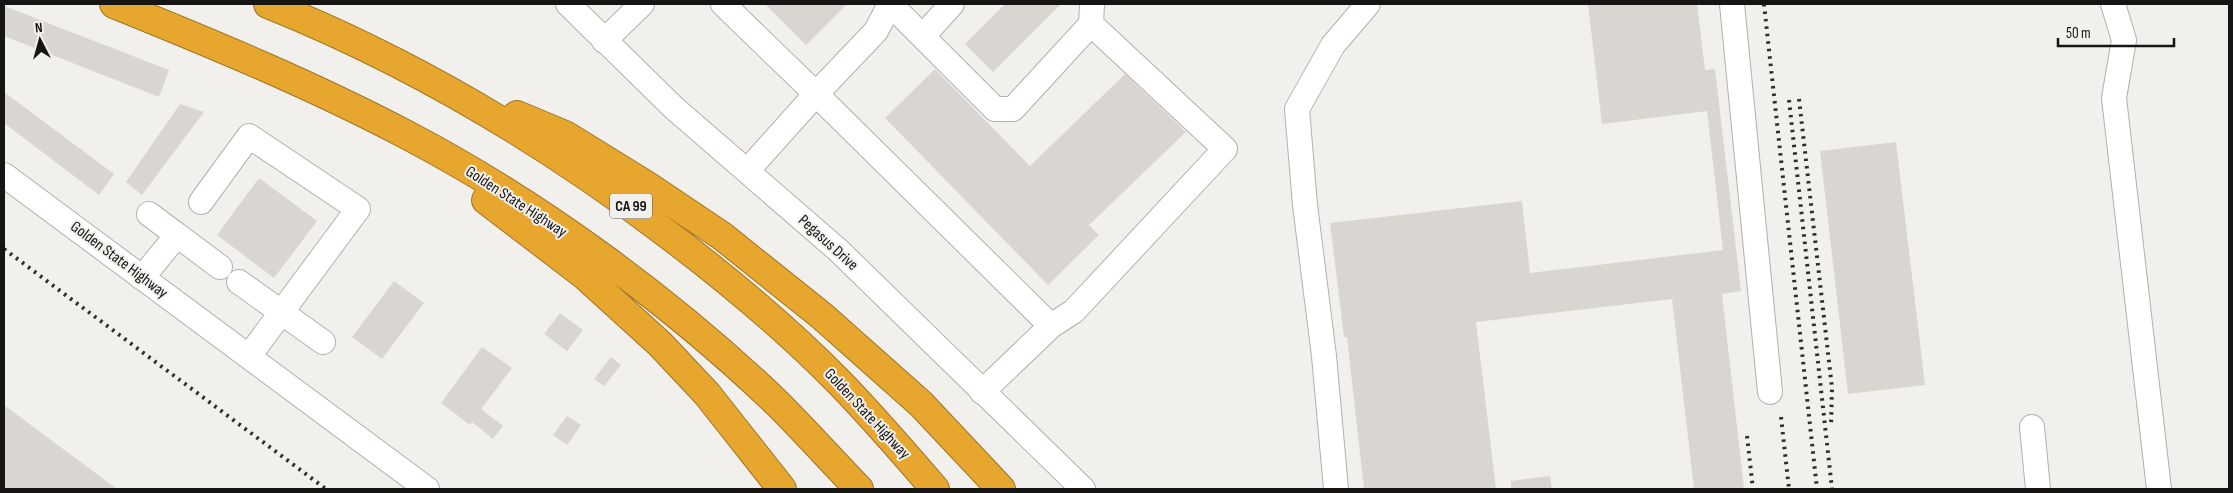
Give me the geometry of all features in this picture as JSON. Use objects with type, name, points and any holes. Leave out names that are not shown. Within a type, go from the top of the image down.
[{"type":"highway","name":"Golden State Highway","points":[[114,4],[296,80],[408,135],[500,188],[596,253],[689,326],[778,404],[859,489]]},
{"type":"highway","name":"Golden State Highway","points":[[268,4],[300,17],[423,76],[552,152],[630,206],[712,267],[779,326],[839,383],[935,489]]},
{"type":"highway","points":[[423,76],[565,135],[646,185],[722,236],[822,316],[921,404],[1001,489]]},
{"type":"highway","points":[[408,135],[496,208],[583,274],[625,312],[685,369],[750,447],[782,489]]},
{"type":"highway","points":[[750,447],[760,489]]},
{"type":"street","name":"Pegasus Drive","points":[[568,4],[674,108],[838,250],[1083,489]]},
{"type":"street","points":[[604,41],[642,4]]},
{"type":"street","points":[[723,4],[1051,326]]},
{"type":"street","points":[[746,171],[876,31],[890,4],[995,109],[1012,109],[1092,14],[1225,149],[1074,311],[1051,326],[982,392]]},
{"type":"street","points":[[923,36],[952,4]]},
{"type":"street","points":[[1336,489],[1324,356],[1305,205],[1297,109],[1333,45],[1368,4]]},
{"type":"street","points":[[1732,4],[1770,392]]},
{"type":"street","points":[[2113,4],[2124,40],[2114,98],[2159,489]]},
{"type":"street","points":[[201,202],[249,136],[358,209],[250,356]]},
{"type":"street","name":"Golden State Highway","points":[[4,175],[427,489]]},
{"type":"street","points":[[149,214],[220,267]]},
{"type":"street","points":[[142,278],[177,235]]},
{"type":"street","points":[[239,282],[323,342]]},
{"type":"street","points":[[2032,427],[2038,489]]},
{"type":"building","points":[[765,4],[847,4],[806,45]]},
{"type":"building","points":[[1005,4],[1061,4],[993,72],[965,44]]},
{"type":"building","points":[[1588,4],[1697,4],[1705,70],[1715,69],[1741,291],[1722,294],[1744,489],[1694,489],[1672,299],[1476,322],[1496,489],[1364,489],[1347,337],[1344,337],[1330,223],[1522,201],[1530,273],[1723,250],[1707,111],[1602,124]]},
{"type":"building","points":[[4,6],[169,70],[159,97],[4,36]]},
{"type":"building","points":[[935,69],[1030,166],[1125,74],[1186,132],[1089,225],[1099,235],[1048,285],[885,118]]},
{"type":"building","points":[[4,92],[114,174],[99,195],[4,123]]},
{"type":"building","points":[[180,104],[204,112],[142,195],[126,182]]},
{"type":"building","points":[[1896,142],[1925,385],[1848,394],[1820,151]]},
{"type":"building","points":[[259,178],[317,221],[274,278],[217,235]]},
{"type":"building","points":[[394,281],[424,303],[382,359],[352,337]]},
{"type":"building","points":[[560,313],[583,330],[567,351],[544,334]]},
{"type":"building","points":[[482,347],[512,368],[481,409],[503,426],[493,439],[472,422],[470,425],[441,403]]},
{"type":"building","points":[[611,357],[621,365],[604,386],[594,379]]},
{"type":"building","points":[[4,405],[117,489],[4,489]]},
{"type":"building","points":[[567,416],[581,425],[567,445],[553,435]]},
{"type":"building","points":[[1550,476],[1552,489],[1511,489],[1511,481]]},
{"type":"railway","points":[[1764,4],[1817,489]]},
{"type":"railway","points":[[1799,99],[1832,388],[1831,427]]},
{"type":"railway","points":[[1789,100],[1832,489]]},
{"type":"railway","points":[[4,249],[326,489]]},
{"type":"railway","points":[[1781,417],[1789,489]]},
{"type":"railway","points":[[1747,436],[1753,489]]}]
